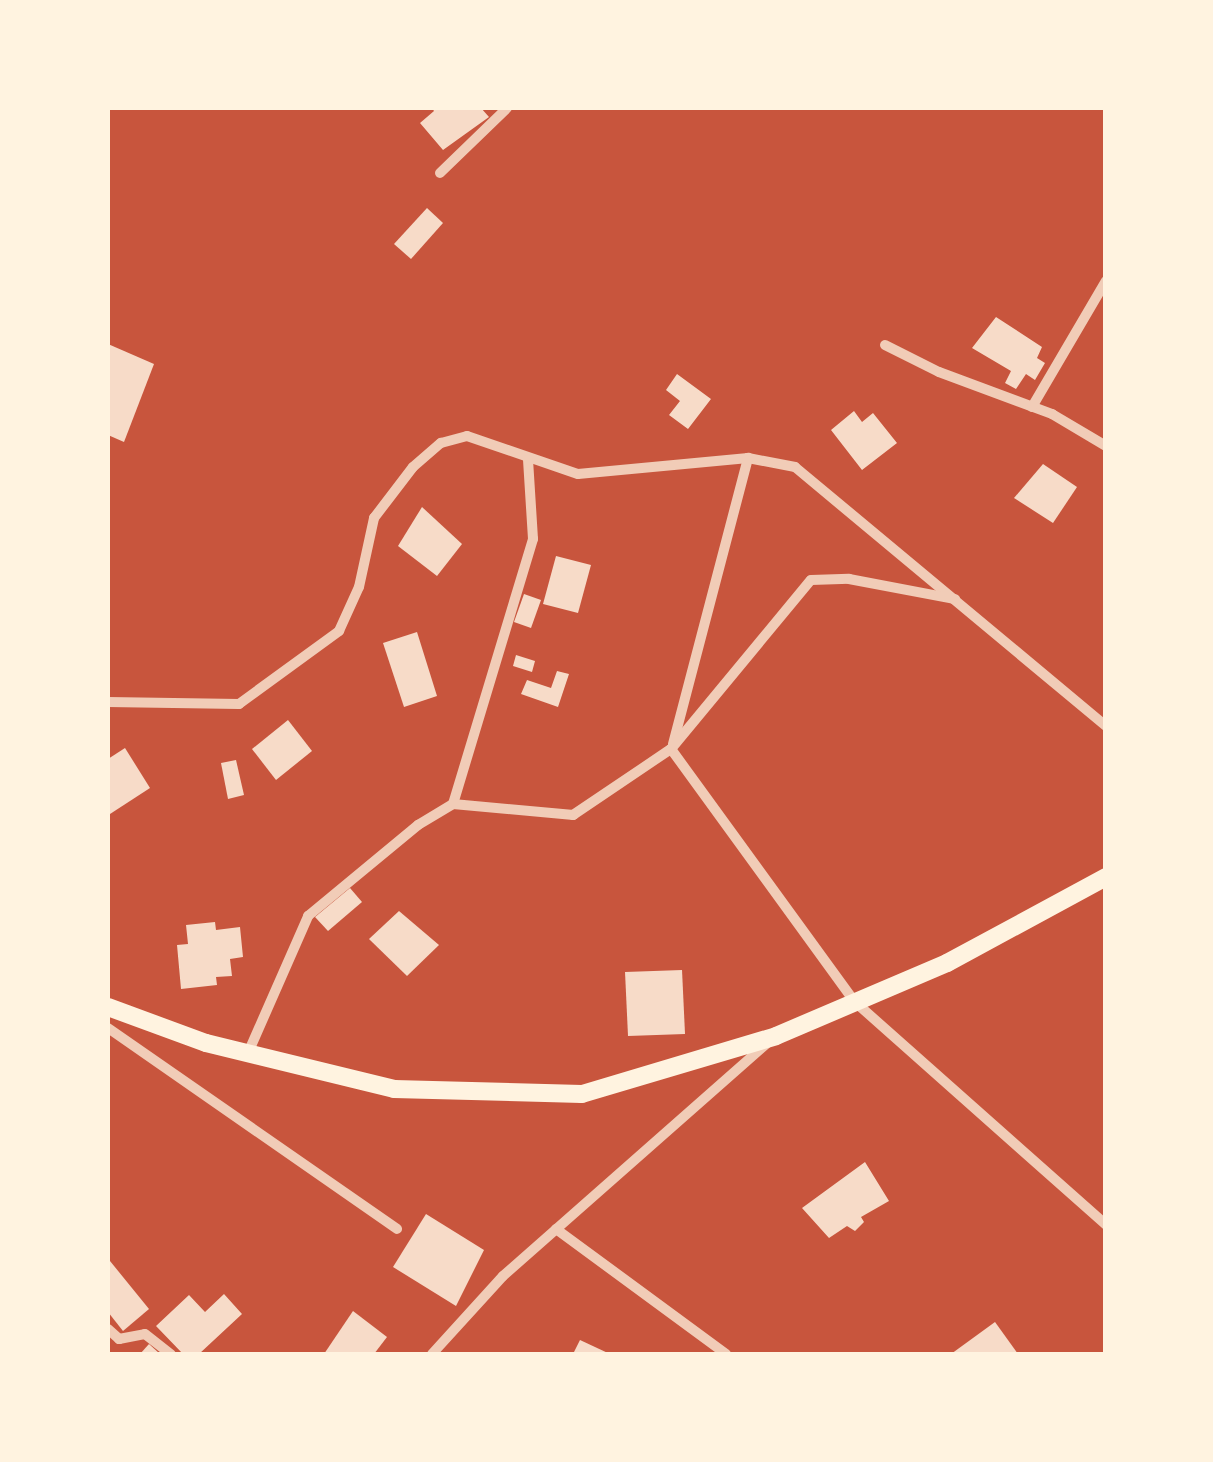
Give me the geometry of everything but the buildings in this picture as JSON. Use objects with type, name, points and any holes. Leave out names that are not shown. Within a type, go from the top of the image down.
[{"type":"main road","points":[[108,1007],[206,1044],[394,1089],[582,1094],[776,1036],[947,963],[1106,877]]},
{"type":"street","points":[[440,173],[507,108]]},
{"type":"street","points":[[1032,407],[1106,281]]},
{"type":"street","points":[[885,345],[939,372],[1032,407],[1106,446]]},
{"type":"street","points":[[108,702],[238,704],[339,632],[359,587],[374,518],[413,467],[440,443],[467,436],[578,474],[748,458],[794,466],[1106,726]]},
{"type":"street","points":[[671,750],[748,458]]},
{"type":"street","points":[[453,804],[533,539],[528,460]]},
{"type":"street","points":[[248,1054],[308,916],[404,836],[453,804],[573,815],[671,750],[810,580],[849,579],[957,599]]},
{"type":"street","points":[[671,750],[855,1002],[1106,1225]]},
{"type":"street","points":[[108,1028],[397,1229]]},
{"type":"street","points":[[432,1354],[503,1276],[776,1036]]},
{"type":"street","points":[[556,1229],[726,1354]]},
{"type":"street","points":[[108,1329],[113,1339],[144,1334],[171,1354]]}]
